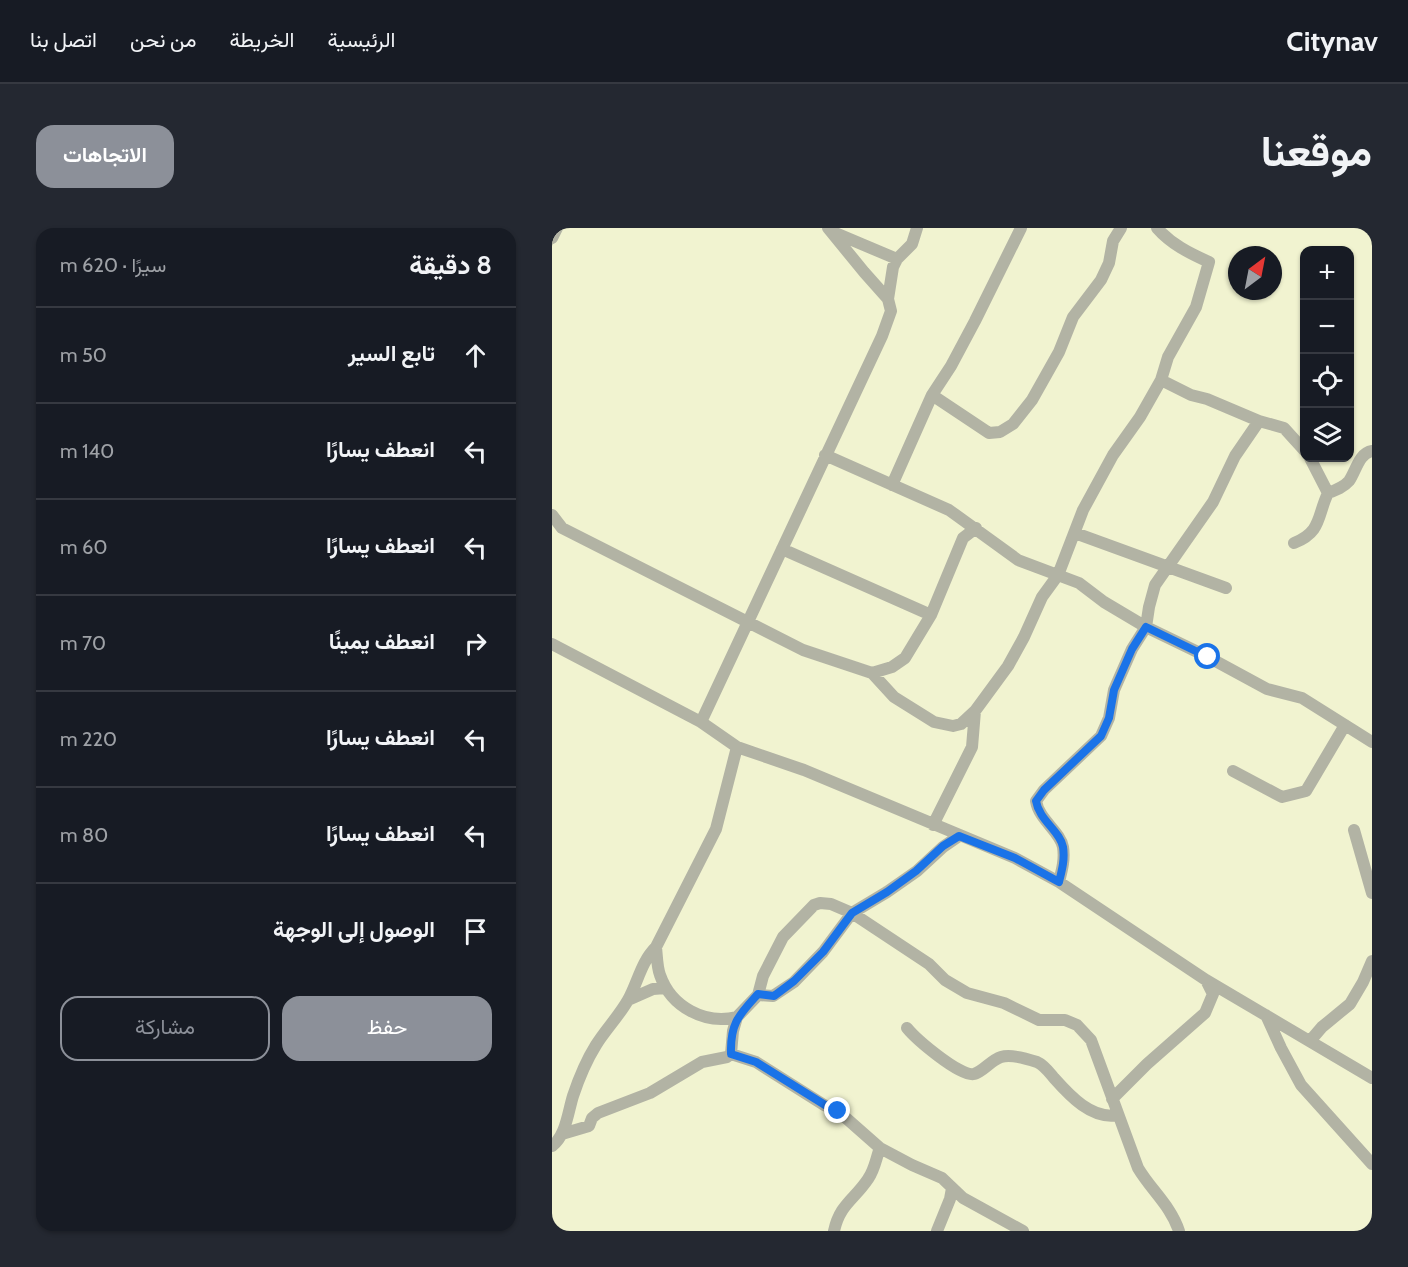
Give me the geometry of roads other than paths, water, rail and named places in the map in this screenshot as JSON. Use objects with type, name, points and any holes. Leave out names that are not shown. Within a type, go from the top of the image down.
[{"type":"street","points":[[552,238],[558,228]]},
{"type":"street","points":[[701,722],[889,320],[891,311],[888,299],[893,267],[912,244],[917,228]]},
{"type":"street","points":[[892,485],[932,395],[956,357],[1021,228]]},
{"type":"street","points":[[932,395],[990,433],[1000,432],[1013,424],[1037,392],[1059,352],[1073,317],[1101,280],[1109,263],[1113,241],[1121,228]]},
{"type":"street","points":[[552,515],[562,528],[803,650],[872,673],[894,697],[934,722],[952,726],[961,724],[975,711],[1008,666],[1042,597],[1058,575],[1083,510],[1113,455],[1140,417],[1161,380],[1168,357],[1196,307],[1209,262],[1185,251],[1166,238],[1157,228]]},
{"type":"street","points":[[830,230],[897,260]]},
{"type":"street","points":[[830,230],[888,299]]},
{"type":"street","points":[[1161,380],[1191,395],[1284,428],[1300,445]]},
{"type":"street","points":[[1059,882],[1064,864],[1063,845],[1038,810],[1036,801],[1044,790],[1101,736],[1109,718],[1114,690],[1132,649],[1146,627],[1155,585],[1213,502],[1236,456],[1259,421]]},
{"type":"street","points":[[1328,493],[1341,488],[1349,481],[1359,461],[1367,452],[1372,451]]},
{"type":"street","points":[[825,455],[949,510],[1018,560],[1079,584],[1146,627],[1267,689],[1302,698],[1372,742]]},
{"type":"street","points":[[1294,543],[1308,537],[1314,531],[1328,493],[1312,462]]},
{"type":"street","points":[[872,673],[892,667],[904,658],[932,615],[963,538],[976,528]]},
{"type":"street","points":[[1075,533],[1226,588]]},
{"type":"street","points":[[782,549],[932,615]]},
{"type":"street","points":[[552,645],[701,722],[737,747],[804,770],[1015,858],[1059,882],[1206,980],[1372,1078]]},
{"type":"street","points":[[933,825],[972,747],[975,711]]},
{"type":"street","points":[[1233,771],[1282,797],[1306,791],[1345,725]]},
{"type":"street","points":[[552,1146],[559,1141],[562,1134],[584,1067],[628,1000],[646,957],[656,947],[716,829],[737,747]]},
{"type":"street","points":[[1354,830],[1372,893]]},
{"type":"street","points":[[758,994],[774,996],[794,981],[827,947],[852,913],[902,882],[943,846],[959,836]]},
{"type":"street","points":[[731,1054],[737,1017],[758,994],[763,976],[783,937],[814,906],[820,903],[831,904],[852,913],[929,964],[945,980],[967,993],[1004,1003],[1039,1020],[1065,1020],[1077,1026],[1091,1040],[1138,1168],[1146,1183],[1169,1208],[1179,1231]]},
{"type":"street","points":[[656,947],[659,974],[677,1002],[690,1011],[711,1020],[737,1017]]},
{"type":"street","points":[[1310,1041],[1322,1027],[1350,1004],[1372,961]]},
{"type":"street","points":[[1112,1099],[1147,1064],[1205,1013],[1213,994],[1206,980]]},
{"type":"street","points":[[628,1000],[653,989],[666,988]]},
{"type":"street","points":[[1266,1015],[1301,1085],[1372,1164]]},
{"type":"street","points":[[907,1028],[928,1049],[969,1074],[976,1073],[1002,1057],[1030,1060],[1040,1063],[1069,1094],[1098,1115],[1107,1117],[1118,1115]]},
{"type":"street","points":[[562,1134],[589,1126],[592,1118],[598,1113],[650,1093],[702,1062],[727,1057],[731,1054]]},
{"type":"street","points":[[731,1054],[756,1062],[838,1111],[880,1148],[942,1178],[963,1198],[1023,1231]]},
{"type":"street","points":[[834,1231],[841,1209],[869,1178],[880,1148]]},
{"type":"street","points":[[938,1231],[952,1188]]}]
